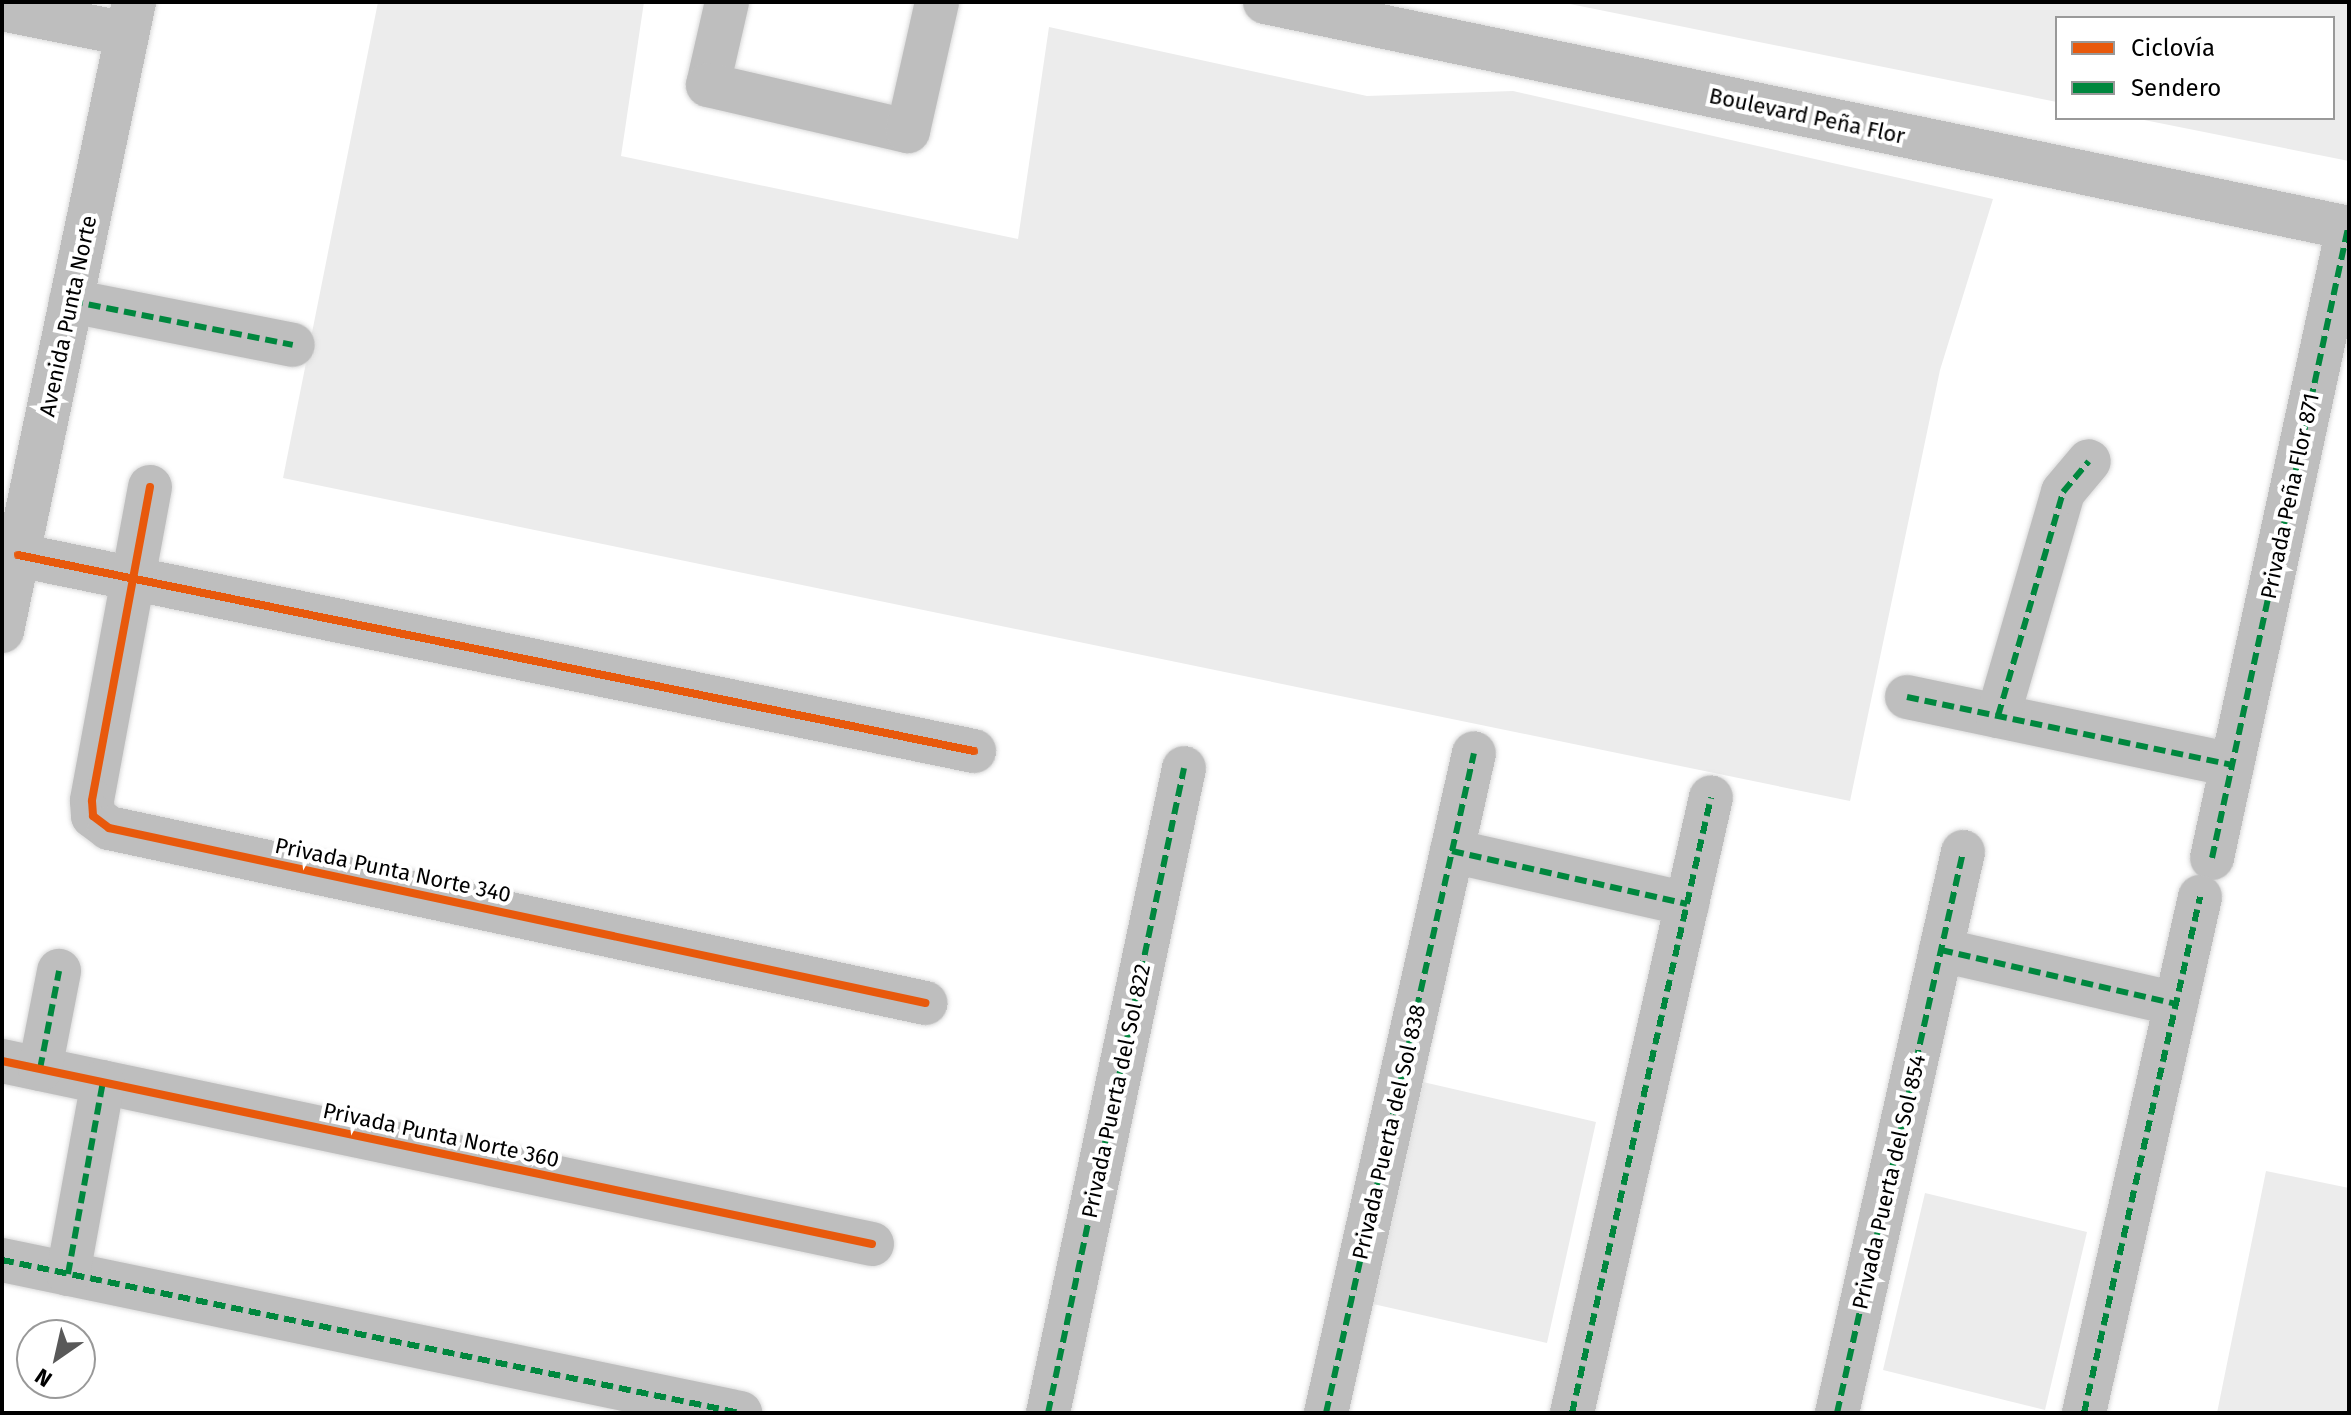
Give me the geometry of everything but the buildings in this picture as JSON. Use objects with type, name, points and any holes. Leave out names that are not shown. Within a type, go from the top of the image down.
[{"type":"street","points":[[727,2],[708,85],[908,131],[937,2]]},
{"type":"street","name":"Boulevard Peña Flor","points":[[1265,2],[2348,228]]},
{"type":"street","points":[[2,9],[131,18]]},
{"type":"street","name":"Avenida Punta Norte","points":[[2,631],[131,18]]},
{"type":"street","name":"Privada Peña Flor 871","points":[[2176,1004],[2232,765],[2348,228]]},
{"type":"street","points":[[71,301],[293,345]]},
{"type":"street","points":[[1998,716],[2063,492],[2089,461]]},
{"type":"street","name":"Privada Punta Norte 340","points":[[150,487],[92,801],[93,816],[109,828],[925,1003]]},
{"type":"street","points":[[18,555],[974,751]]},
{"type":"street","points":[[1907,697],[2232,765]]},
{"type":"street","name":"Privada Puerta del Sol 838","points":[[1326,1413],[1474,753]]},
{"type":"street","name":"Privada Puerta del Sol 822","points":[[1048,1413],[1184,768]]},
{"type":"street","points":[[1572,1413],[1711,797]]},
{"type":"street","points":[[1452,851],[1687,904]]},
{"type":"street","name":"Privada Puerta del Sol 854","points":[[1837,1413],[1963,852]]},
{"type":"street","points":[[1941,950],[2176,1004],[2084,1413]]},
{"type":"street","points":[[21,1065],[59,971]]},
{"type":"street","name":"Privada Punta Norte 360","points":[[21,1065],[872,1244]]},
{"type":"street","points":[[68,1274],[103,1082]]},
{"type":"street","points":[[2,1260],[740,1413]]},
{"type":"shaded area","points":[[378,2],[644,2],[621,156],[1018,239],[1049,27],[1367,96],[1513,91],[1993,199],[1940,370],[1850,801],[283,478]]},
{"type":"shaded area","points":[[1560,2],[2349,2],[2349,161],[2144,120],[2335,120],[2335,16],[2055,16],[2055,102]]},
{"type":"shaded area","points":[[1423,1082],[1596,1122],[1547,1343],[1373,1304]]},
{"type":"shaded area","points":[[2266,1171],[2349,1188],[2349,1413],[2217,1413]]},
{"type":"shaded area","points":[[1925,1193],[2087,1232],[2045,1410],[1883,1370]]},
{"type":"marked path","points":[[2212,858],[2348,228]]},
{"type":"marked path","points":[[71,301],[293,345]]},
{"type":"marked path","points":[[1998,716],[2063,492],[2089,461]]},
{"type":"marked path","points":[[1907,697],[2232,765]]},
{"type":"marked path","points":[[1326,1413],[1474,753]]},
{"type":"marked path","points":[[1048,1413],[1184,768]]},
{"type":"marked path","points":[[1572,1413],[1711,797]]},
{"type":"marked path","points":[[1452,851],[1687,904]]},
{"type":"marked path","points":[[1837,1413],[1963,852]]},
{"type":"marked path","points":[[2084,1413],[2200,897]]},
{"type":"marked path","points":[[1941,950],[2176,1004]]},
{"type":"marked path","points":[[40,1069],[59,971]]},
{"type":"marked path","points":[[68,1274],[103,1082]]},
{"type":"marked path","points":[[2,1260],[740,1413]]},
{"type":"cycle path","points":[[150,487],[92,801],[93,816],[109,828],[925,1003]]},
{"type":"cycle path","points":[[18,555],[974,751]]},
{"type":"cycle path","points":[[2,1061],[872,1244]]}]
